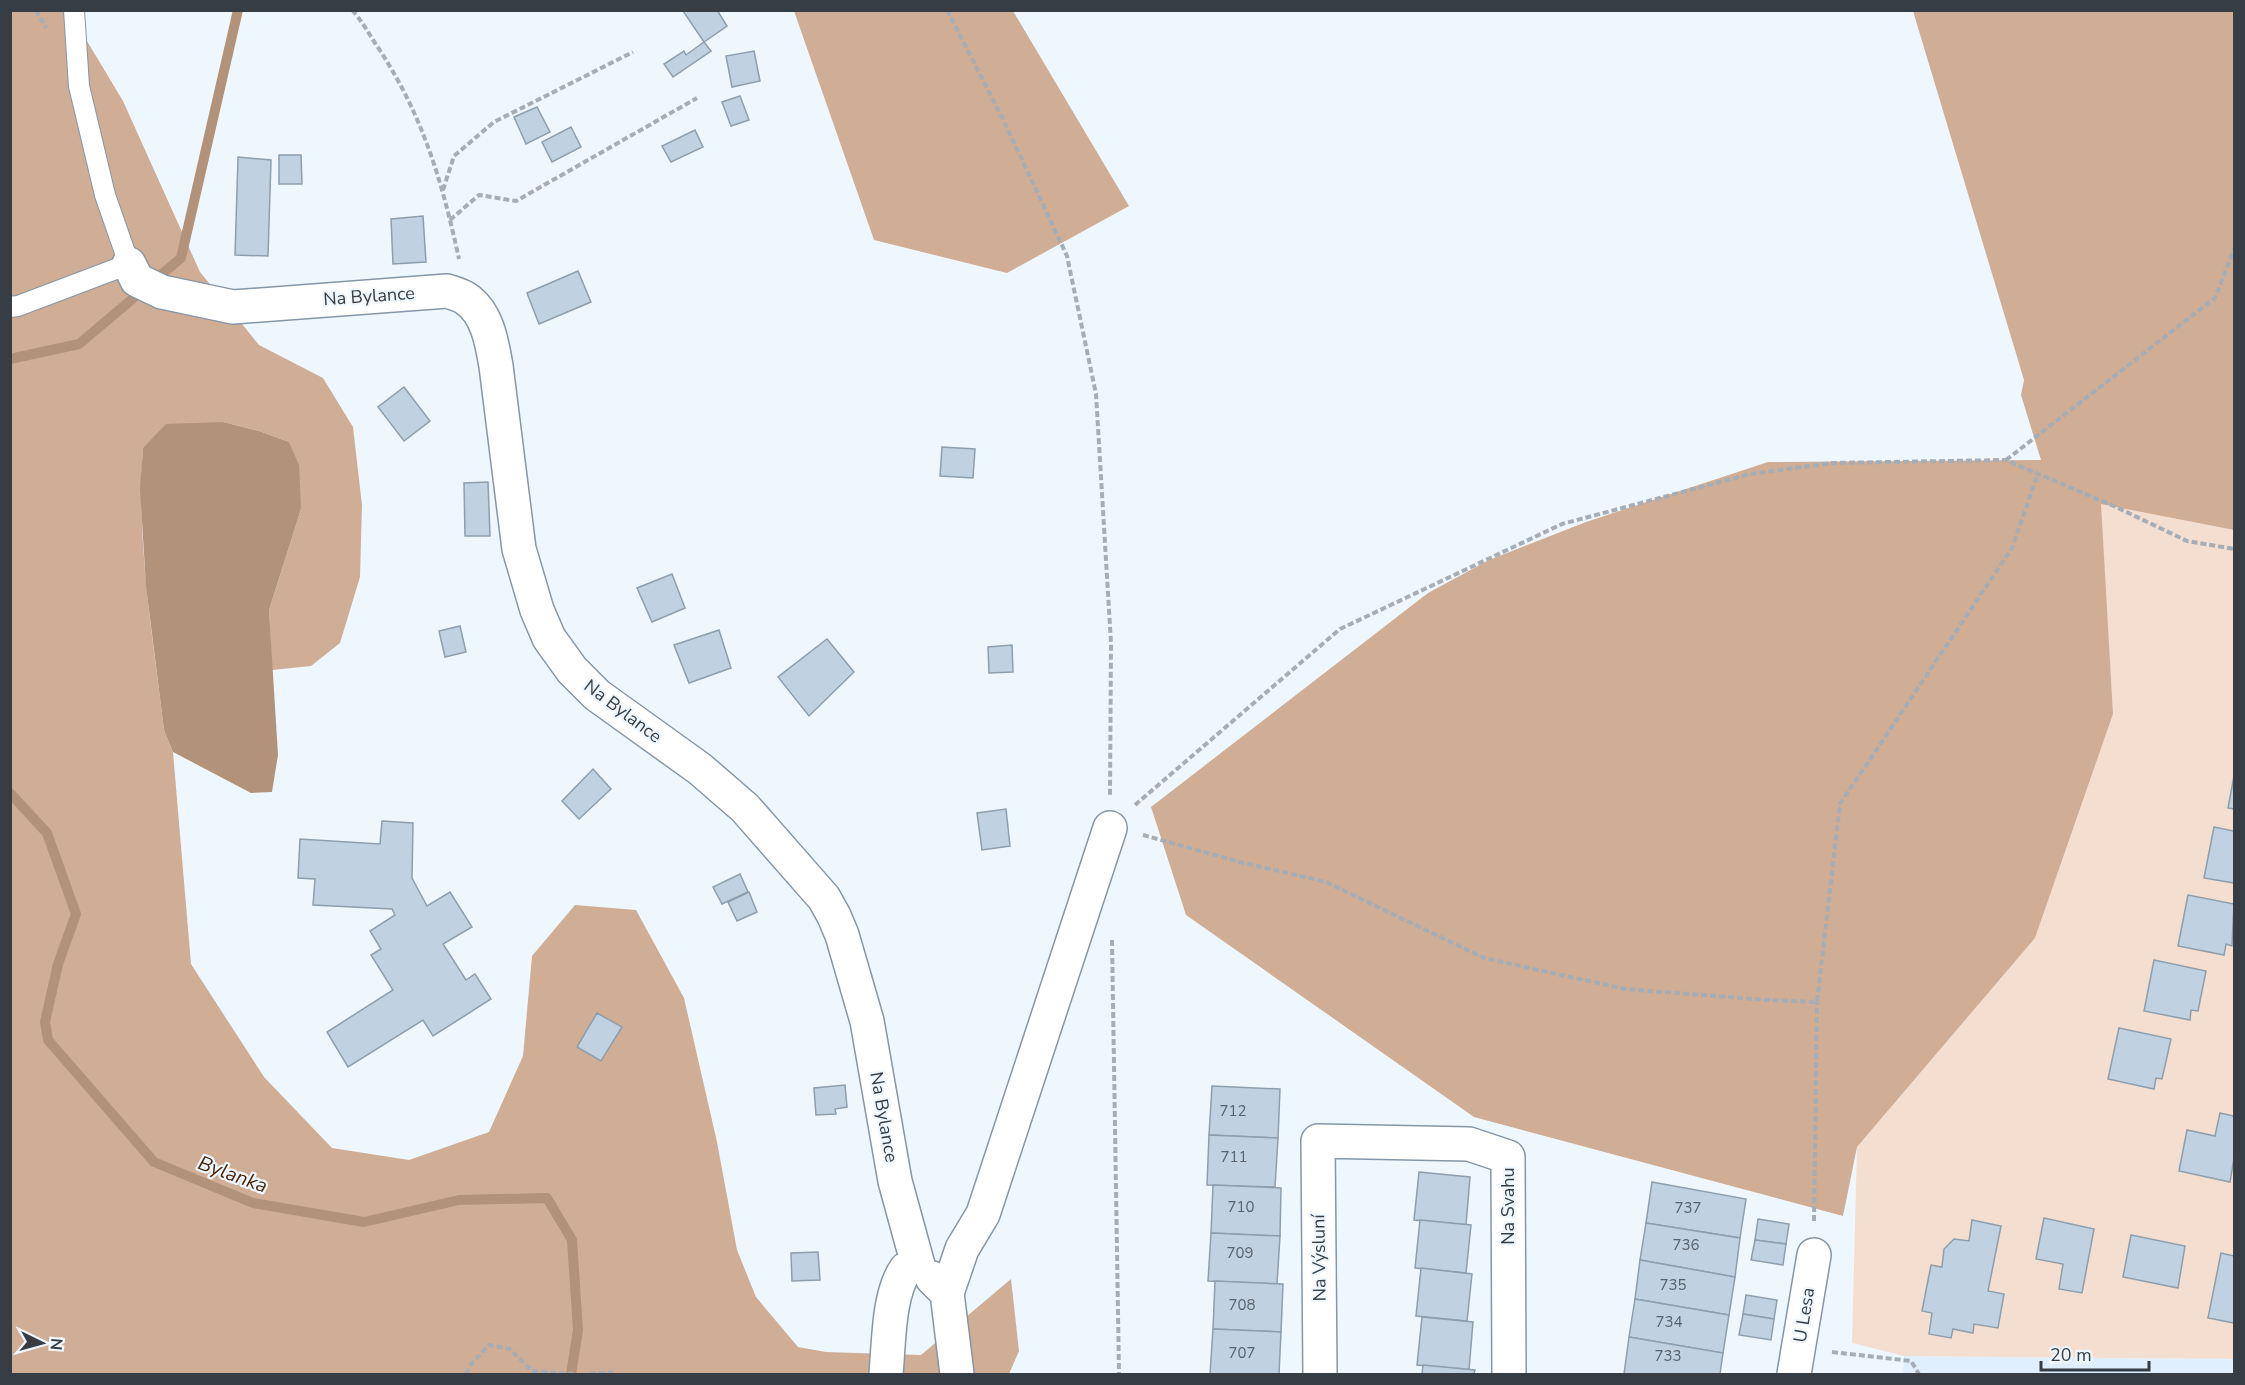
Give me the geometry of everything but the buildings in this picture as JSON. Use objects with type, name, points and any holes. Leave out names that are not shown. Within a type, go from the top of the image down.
[{"type":"street","name":"Na Bylance","points":[[143,279],[233,307],[447,291],[466,298],[483,318],[491,340],[519,549],[537,610],[549,638],[572,670],[597,695],[700,769],[745,808],[824,898],[842,935],[867,1021],[895,1181],[918,1265]]},
{"type":"street","points":[[957,1374],[947,1293],[962,1249],[983,1214],[1110,828]]},
{"type":"street","name":"Na Výsluní","points":[[1318,1142],[1320,1374]]},
{"type":"street","name":"Na Svahu","points":[[1318,1142],[1468,1144],[1508,1157],[1509,1374]]},
{"type":"street","name":"U Lesa","points":[[1796,1361],[1814,1255]]},
{"type":"street","points":[[886,1374],[893,1303],[906,1269],[918,1265],[947,1293]]},
{"type":"lane","points":[[14,307],[143,279],[105,195],[80,86],[74,10]]},
{"type":"path","points":[[352,10],[393,71],[423,130],[450,220],[466,298]]},
{"type":"path","points":[[947,10],[1004,119],[1066,256],[1096,394],[1111,643],[1110,828]]},
{"type":"path","points":[[442,191],[454,156],[494,122],[633,52]]},
{"type":"path","points":[[450,220],[479,195],[516,201],[698,98]]},
{"type":"path","points":[[2006,460],[2215,298],[2235,249]]},
{"type":"path","points":[[1110,828],[1340,629],[1562,524],[1750,474],[1832,463],[2006,460],[2187,541],[2235,549]]},
{"type":"path","points":[[1814,1255],[1817,1002],[1840,804],[2012,548],[2038,473]]},
{"type":"path","points":[[1110,828],[1130,831],[1240,862],[1326,882],[1484,958],[1624,989],[1817,1002]]},
{"type":"path","points":[[1112,935],[1119,1374]]},
{"type":"path","points":[[466,1374],[489,1345],[510,1349],[532,1371],[577,1374]]},
{"type":"path","points":[[1796,1361],[1911,1360],[1920,1374]]},
{"type":"path","points":[[590,1374],[613,1372]]},
{"type":"shaded area","points":[[10,11],[69,11],[123,101],[200,272],[259,345],[323,378],[353,427],[362,505],[360,577],[340,643],[311,666],[272,670],[269,610],[301,509],[289,442],[259,431],[223,422],[143,448],[142,519],[147,589],[164,730],[173,752],[191,964],[264,1077],[332,1148],[409,1160],[489,1132],[523,1056],[532,956],[575,905],[636,910],[684,998],[717,1142],[737,1250],[756,1297],[798,1347],[826,1352],[921,1355],[1011,1279],[1019,1351],[1009,1374],[11,1374]]},
{"type":"shaded area","points":[[794,11],[1013,11],[1129,206],[1007,273],[874,240]]},
{"type":"shaded area","points":[[1913,11],[2234,11],[2234,530],[2101,504],[2113,714],[2035,938],[1857,1147],[1843,1216],[1474,1117],[1186,915],[1151,807],[1428,593],[1489,560],[1586,522],[1768,462],[2041,460],[2021,395],[2024,380]]},
{"type":"shaded area","points":[[223,422],[259,431],[289,442],[299,465],[301,509],[269,610],[278,755],[272,792],[251,793],[173,752],[164,730],[146,586],[140,489],[143,448],[166,424]]},
{"type":"shaded area","points":[[2100,503],[2234,530],[2234,1359],[1904,1356],[1852,1343],[1857,1147],[2035,938],[2113,714]]},
{"type":"shaded area","points":[[1904,1356],[2234,1359],[2234,1374],[1903,1374]]},
{"type":"waterway","points":[[10,359],[79,344],[181,258],[238,10]]},
{"type":"waterway","name":"Bylanka","points":[[10,793],[47,833],[76,914],[58,964],[45,1022],[48,1040],[154,1162],[253,1203],[364,1222],[459,1200],[547,1198],[572,1240],[578,1330],[571,1374]]}]
